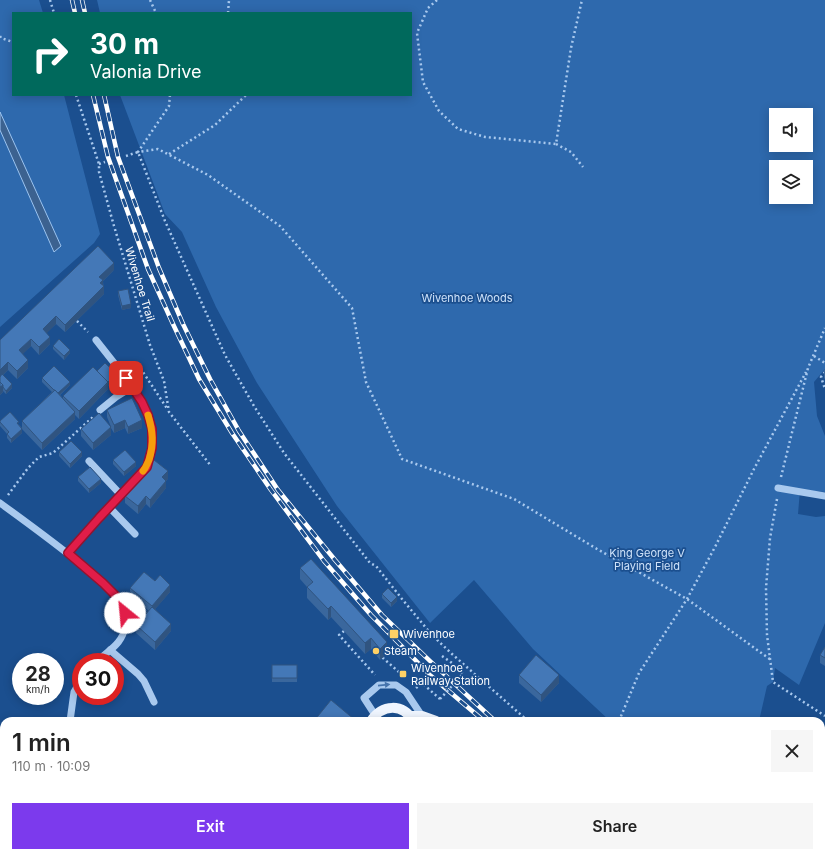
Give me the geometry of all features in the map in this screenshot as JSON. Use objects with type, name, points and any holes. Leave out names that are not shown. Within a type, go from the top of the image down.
[{"type":"main road","points":[[374,717],[381,710],[389,708],[397,708],[413,717]]},
{"type":"street","points":[[68,553],[147,467],[152,448],[152,429],[142,402],[126,378],[96,340]]},
{"type":"street","points":[[100,410],[116,397],[132,387]]},
{"type":"street","points":[[89,461],[121,495]]},
{"type":"street","points":[[778,488],[825,496]]},
{"type":"street","points":[[1,503],[68,553],[117,597],[125,613],[126,627],[118,644],[107,653]]},
{"type":"street","points":[[110,508],[135,534]]},
{"type":"street","points":[[110,650],[144,681],[154,702]]},
{"type":"street","points":[[373,717],[364,698],[379,685],[396,685],[406,692],[415,717]]},
{"type":"street","points":[[71,717],[72,705]]},
{"type":"path","points":[[50,0],[54,12]]},
{"type":"path","points":[[150,0],[156,12]]},
{"type":"path","points":[[228,12],[229,0]]},
{"type":"path","points":[[436,0],[428,8],[418,33],[423,82],[439,111],[458,129],[485,137],[556,144],[571,152],[583,167]]},
{"type":"path","points":[[556,144],[572,48],[582,0]]},
{"type":"path","points":[[0,36],[1,38],[12,42]]},
{"type":"path","name":"Wivenhoe Trail","points":[[76,96],[98,164],[126,268],[150,345],[164,381],[169,412],[211,466]]},
{"type":"path","points":[[138,152],[170,106],[170,96]]},
{"type":"path","points":[[169,155],[215,125],[245,96]]},
{"type":"path","points":[[126,156],[138,152],[158,149],[208,175],[280,226],[352,308],[366,382],[402,459],[514,499],[597,549],[687,599],[770,660]]},
{"type":"path","points":[[138,152],[165,221],[225,355],[254,406],[284,453],[370,563],[376,566],[432,635],[523,717]]},
{"type":"path","points":[[98,164],[105,162]]},
{"type":"path","points":[[621,717],[639,673],[687,599],[715,547],[754,469],[808,368],[825,328]]},
{"type":"path","points":[[814,356],[825,363]]},
{"type":"path","points":[[808,368],[778,488],[770,538],[766,588],[767,635],[773,682],[825,716]]},
{"type":"path","points":[[126,378],[141,369],[169,412]]},
{"type":"path","points":[[825,372],[821,377],[825,389]]},
{"type":"path","points":[[1,503],[28,468],[39,457],[53,453],[100,410]]},
{"type":"path","points":[[344,631],[339,635],[376,676]]},
{"type":"path","points":[[387,654],[383,658],[403,677]]},
{"type":"path","points":[[446,658],[452,654]]},
{"type":"path","points":[[416,688],[422,683],[440,699],[463,674],[442,656]]},
{"type":"green space","points":[[0,0],[39,0],[43,12],[12,12],[12,96],[64,96],[100,234],[94,243],[0,327]]},
{"type":"green space","points":[[97,0],[825,0],[825,369],[814,382],[817,416],[825,436],[825,492],[800,490],[798,514],[816,517],[825,516],[825,623],[799,685],[775,668],[773,682],[767,686],[760,717],[606,717],[533,649],[474,580],[430,623],[337,506],[257,383],[216,307],[182,232],[165,214],[120,96],[412,96],[412,12],[100,12]]},
{"type":"shaded area","points":[[0,112],[61,246],[54,252],[0,130]]},
{"type":"building","points":[[98,246],[114,263],[99,277],[103,280],[100,283],[104,286],[65,325],[56,316],[43,329],[50,337],[39,347],[31,339],[19,350],[28,360],[17,371],[8,362],[0,370],[0,340]]},
{"type":"building","points":[[128,289],[131,304],[122,306],[118,291]]},
{"type":"building","points":[[59,339],[70,350],[64,356],[53,346]]},
{"type":"building","points":[[105,363],[117,374],[108,382],[97,371]]},
{"type":"building","points":[[54,366],[70,382],[58,393],[42,378]]},
{"type":"building","points":[[93,367],[108,382],[79,411],[63,396]]},
{"type":"building","points":[[2,374],[12,384],[6,391],[0,382],[0,377]]},
{"type":"building","points":[[55,390],[75,412],[42,443],[22,421]]},
{"type":"building","points":[[132,398],[142,420],[128,427],[125,420],[114,425],[107,410]]},
{"type":"building","points":[[10,412],[19,422],[17,423],[22,429],[11,439],[7,434],[9,432],[0,422]]},
{"type":"building","points":[[99,413],[111,427],[93,443],[81,429]]},
{"type":"building","points":[[71,441],[82,452],[70,464],[59,452]]},
{"type":"building","points":[[125,450],[136,462],[124,472],[113,460]]},
{"type":"building","points":[[154,460],[168,471],[162,477],[166,481],[150,500],[146,496],[138,506],[125,496]]},
{"type":"building","points":[[90,467],[101,479],[89,489],[78,477]]},
{"type":"building","points":[[311,559],[387,642],[380,649],[371,638],[365,643],[331,606],[328,609],[307,587],[313,582],[300,568]]},
{"type":"building","points":[[144,572],[155,581],[160,575],[170,585],[152,606],[130,588]]},
{"type":"building","points":[[388,588],[397,597],[391,603],[382,594]]},
{"type":"building","points":[[152,607],[171,624],[155,642],[136,625]]},
{"type":"building","points":[[825,647],[825,658],[820,655]]},
{"type":"building","points":[[536,655],[559,675],[541,695],[519,675]]},
{"type":"building","points":[[272,665],[297,665],[297,678],[272,678]]},
{"type":"building","points":[[331,700],[351,717],[317,717]]},
{"type":"railway","points":[[72,0],[75,12]]},
{"type":"railway","points":[[82,0],[85,12]]},
{"type":"railway","points":[[93,96],[108,157],[148,269],[199,379],[232,433],[271,490],[324,561],[371,615],[431,676],[479,717]]},
{"type":"railway","points":[[104,96],[118,157],[159,268],[183,324],[210,379],[239,431],[278,490],[382,615],[491,717]]},
{"type":"slow traffic","points":[[143,471],[147,467],[152,448],[152,429],[148,415]]},
{"type":"place","name":"Wivenhoe","points":[[394,634]]},
{"type":"place","name":"Steam","points":[[376,651]]},
{"type":"place","name":"Wivenhoe Railway Station","points":[[403,674]]},
{"type":"route","points":[[125,613],[117,597],[68,553],[147,467],[152,448],[152,429],[142,402],[126,378]]},
{"type":"park label","name":"Wivenhoe Woods","points":[[467,298]]},
{"type":"park label","name":"King George V Playing Field","points":[[647,559]]}]
